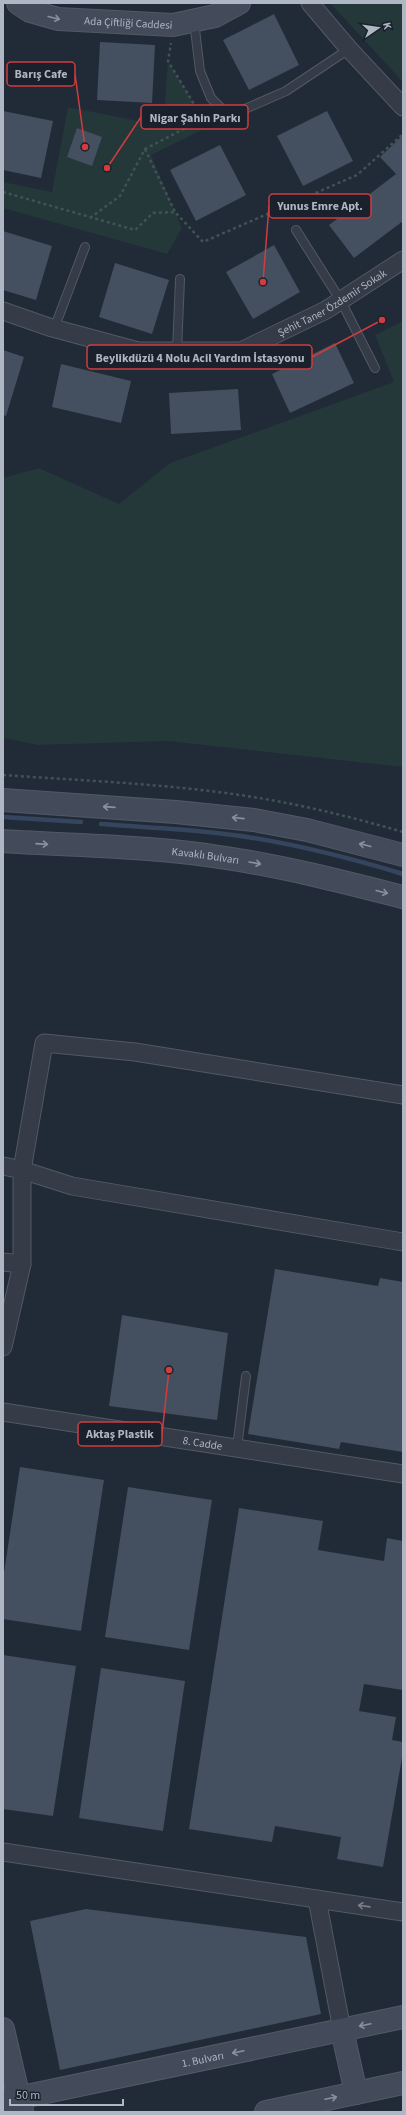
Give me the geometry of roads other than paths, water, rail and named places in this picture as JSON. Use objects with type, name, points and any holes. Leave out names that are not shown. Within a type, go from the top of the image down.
[{"type":"main road","name":"Ada Çiftliği Caddesi","points":[[18,3],[30,11],[58,19],[183,22],[215,16],[239,3]]},
{"type":"main road","points":[[3,800],[161,811],[254,820],[308,830],[403,855]]},
{"type":"main road","name":"Kavaklı Bulvarı","points":[[3,840],[157,851],[225,858],[275,866],[403,897]]},
{"type":"main road","name":"1. Bulvarı","points":[[15,2104],[403,2017]]},
{"type":"main road","points":[[3,2029],[15,2104]]},
{"type":"main road","points":[[342,2030],[356,2093]]},
{"type":"main road","points":[[268,2112],[304,2108],[356,2093],[403,2083]]},
{"type":"street","points":[[310,3],[349,49],[403,107]]},
{"type":"street","name":"Şehit Taner Özdemir Sokak","points":[[3,311],[54,329],[138,351],[241,351],[326,310],[403,260]]},
{"type":"street","points":[[3,1346],[22,1264],[22,1170],[44,1043],[135,1052],[403,1095]]},
{"type":"street","points":[[3,1166],[22,1170],[72,1186],[403,1242]]},
{"type":"street","points":[[3,1262],[22,1264]]},
{"type":"street","name":"8. Cadde","points":[[3,1412],[403,1474]]},
{"type":"street","points":[[3,1852],[403,1912]]},
{"type":"street","points":[[317,1899],[342,2030]]},
{"type":"lane","points":[[183,22],[211,98],[229,116],[286,91],[349,49]]},
{"type":"lane","points":[[296,230],[341,301],[375,368]]},
{"type":"lane","points":[[54,329],[85,247]]},
{"type":"lane","points":[[177,351],[180,279]]},
{"type":"lane","points":[[237,1448],[246,1376]]},
{"type":"waterway","points":[[3,817],[81,822]]},
{"type":"waterway","points":[[101,824],[194,831],[257,838],[331,854],[403,874]]},
{"type":"place","name":"Barış Cafe","points":[[85,147]]},
{"type":"place","name":"Nigar Şahin Parkı","points":[[107,168]]},
{"type":"place","name":"Yunus Emre Apt.","points":[[263,282]]},
{"type":"place","name":"Beylikdüzü 4 Nolu Acil Yardım İstasyonu","points":[[382,320]]},
{"type":"place","name":"Aktaş Plastik","points":[[169,1370]]}]
